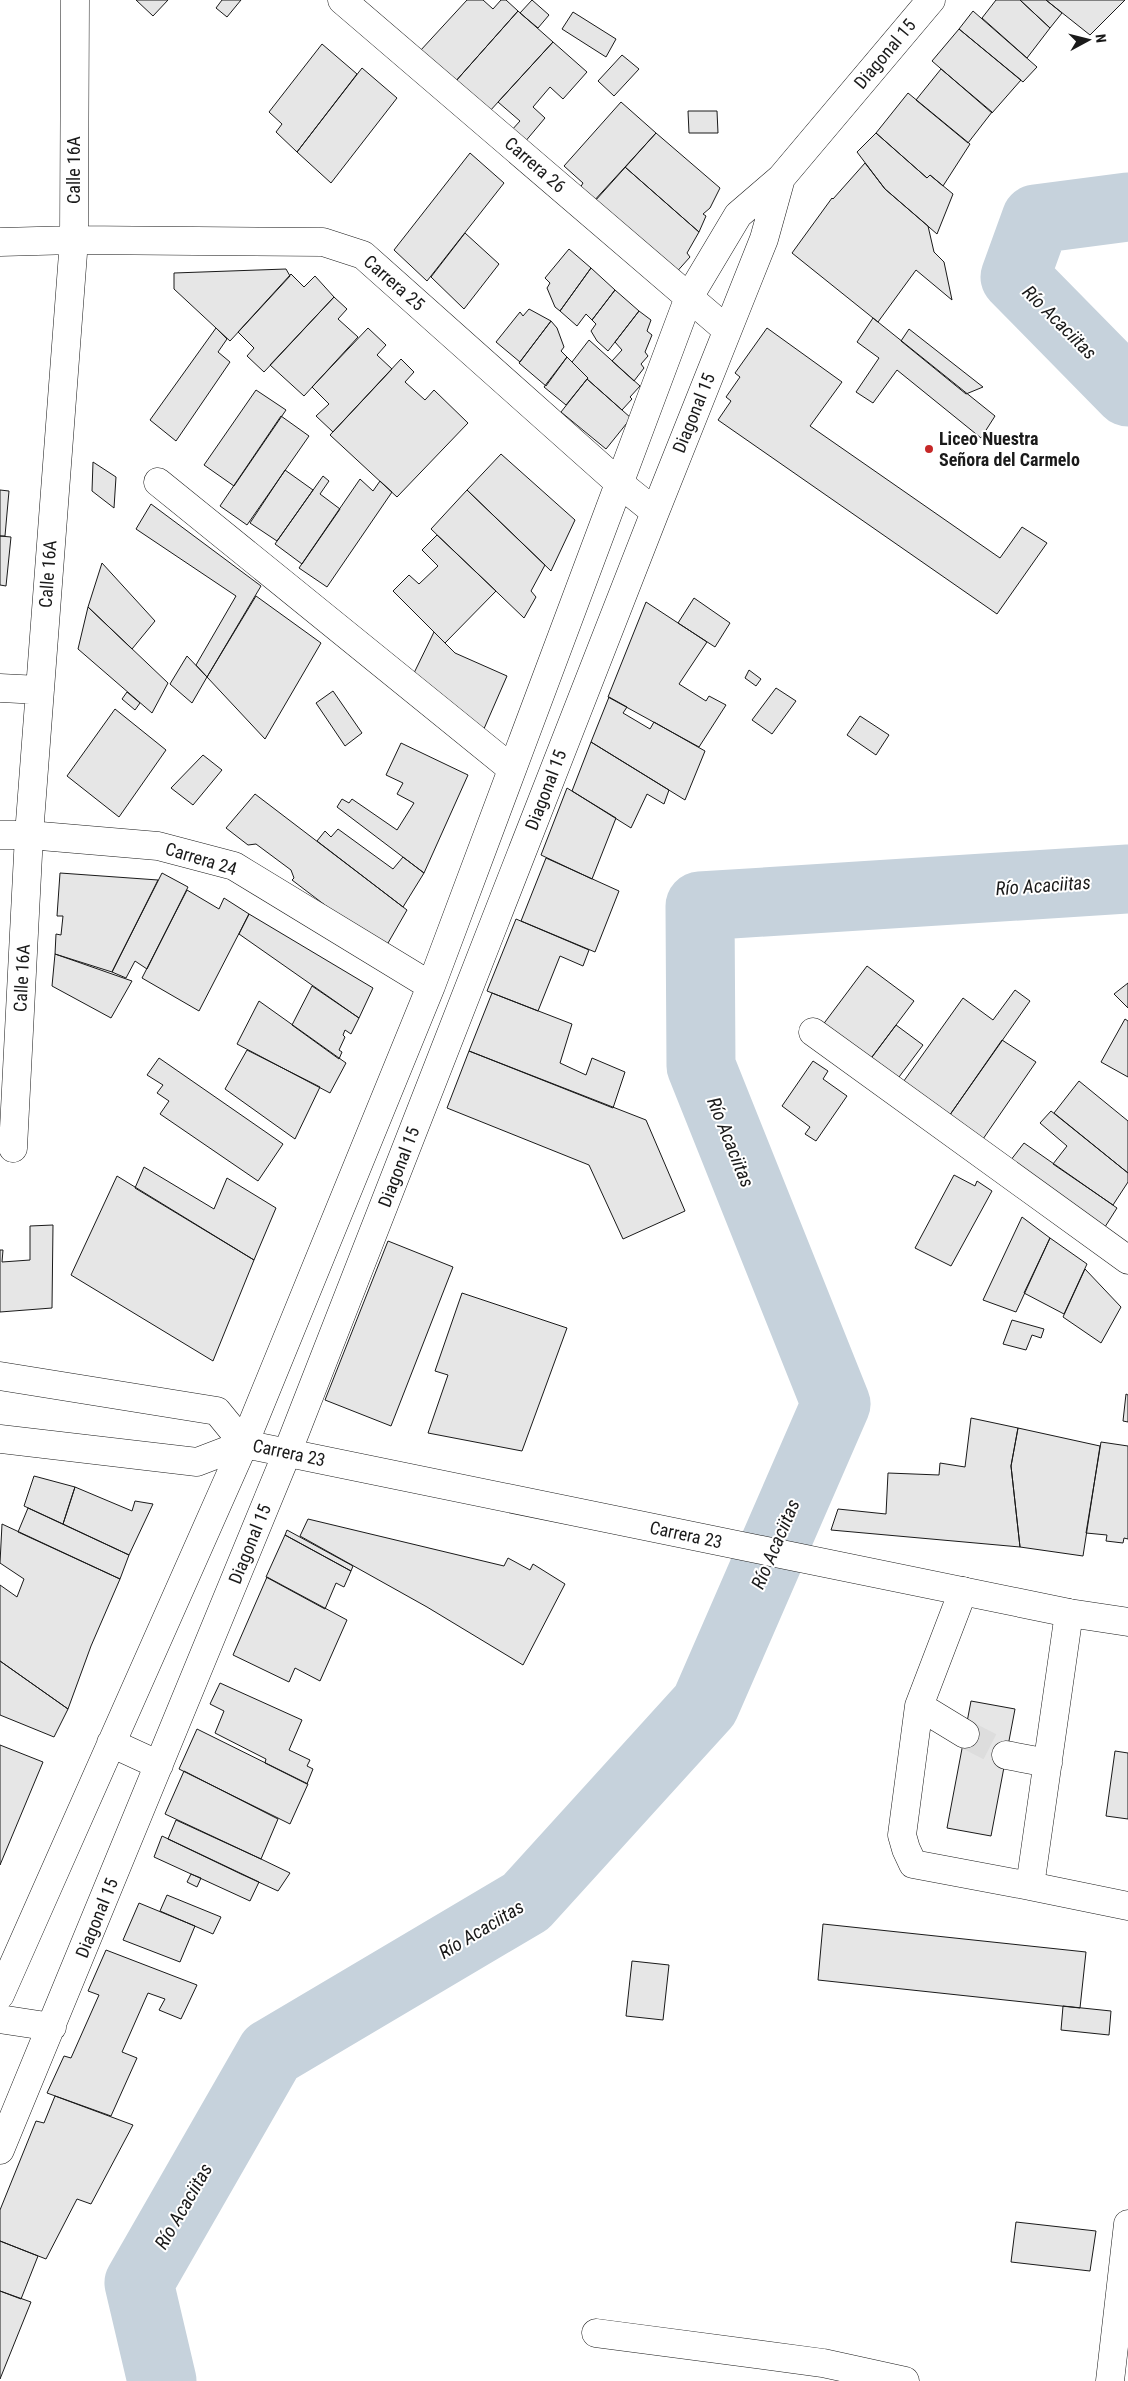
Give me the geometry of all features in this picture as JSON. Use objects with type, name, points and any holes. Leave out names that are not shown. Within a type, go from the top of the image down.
[{"type":"street","name":"Calle 16A","points":[[14,1148],[29,835],[74,240],[75,0]]},
{"type":"street","name":"Carrera 26","points":[[342,0],[727,330]]},
{"type":"street","name":"Diagonal 15","points":[[0,1995],[244,1444],[431,986],[690,297],[738,215],[782,178],[932,0]]},
{"type":"street","name":"Diagonal 15","points":[[0,2150],[160,1765],[287,1452],[654,512],[764,239],[782,178]]},
{"type":"street","name":"Carrera 25","points":[[0,242],[74,240],[322,242],[363,255],[654,512]]},
{"type":"street","points":[[158,482],[512,769]]},
{"type":"street","points":[[0,688],[40,690]]},
{"type":"street","name":"Carrera 24","points":[[0,835],[29,835],[158,846],[234,866],[431,986]]},
{"type":"street","points":[[813,1032],[1128,1260]]},
{"type":"street","name":"Carrera 23","points":[[0,1376],[217,1411],[244,1444]]},
{"type":"street","name":"Carrera 23","points":[[0,1439],[197,1462],[244,1444],[955,1590],[1070,1613],[1128,1622]]},
{"type":"street","points":[[955,1590],[919,1706],[902,1835],[913,1864],[1128,1906]]},
{"type":"street","points":[[1030,1886],[1070,1613]]},
{"type":"street","points":[[919,1706],[965,1734]]},
{"type":"street","points":[[111,1743],[160,1765]]},
{"type":"street","points":[[1006,1755],[1048,1763]]},
{"type":"street","points":[[0,2018],[52,2027]]},
{"type":"street","points":[[1116,2379],[1128,2224]]},
{"type":"street","points":[[596,2333],[818,2372],[905,2381]]},
{"type":"building","points":[[136,0],[168,0],[153,16]]},
{"type":"building","points":[[222,0],[241,0],[227,17],[216,8]]},
{"type":"building","points":[[467,0],[483,0],[493,9],[501,0],[506,0],[518,11],[455,82],[420,51]]},
{"type":"building","points":[[532,0],[549,15],[538,28],[520,13]]},
{"type":"building","points":[[996,0],[1020,0],[1050,28],[1027,58],[982,18]]},
{"type":"building","points":[[1020,0],[1046,0],[1062,13],[1050,28]]},
{"type":"building","points":[[1046,0],[1125,0],[1090,35]]},
{"type":"building","points":[[518,11],[553,42],[489,112],[455,82]]},
{"type":"building","points":[[973,11],[1037,67],[1023,82],[959,29]]},
{"type":"building","points":[[573,12],[616,39],[606,57],[562,29]]},
{"type":"building","points":[[959,29],[1021,80],[992,113],[932,61]]},
{"type":"building","points":[[553,42],[587,72],[563,99],[550,87],[533,107],[545,118],[524,143],[511,131],[520,121],[498,102]]},
{"type":"building","points":[[322,44],[357,74],[297,152],[276,132],[282,124],[269,112]]},
{"type":"building","points":[[622,55],[639,69],[614,96],[598,81]]},
{"type":"building","points":[[362,68],[397,98],[331,183],[297,152]]},
{"type":"building","points":[[941,69],[992,112],[968,143],[916,100]]},
{"type":"building","points":[[908,93],[970,144],[943,186],[930,175],[927,178],[876,133]]},
{"type":"building","points":[[621,102],[656,133],[595,201],[580,188],[583,183],[564,166]]},
{"type":"building","points":[[688,111],[717,111],[718,133],[689,133]]},
{"type":"building","points":[[656,133],[720,188],[710,208],[703,214],[706,216],[699,232],[625,167]]},
{"type":"building","points":[[876,133],[927,178],[930,175],[953,194],[937,234],[885,189],[857,152]]},
{"type":"building","points":[[470,153],[504,183],[427,281],[394,250]]},
{"type":"building","points":[[865,163],[885,189],[928,226],[934,252],[944,262],[952,300],[916,270],[878,322],[792,253],[832,198]]},
{"type":"building","points":[[625,167],[699,232],[687,253],[690,257],[673,276],[592,203]]},
{"type":"building","points":[[465,233],[499,264],[464,309],[431,277]]},
{"type":"building","points":[[569,249],[591,268],[560,311],[555,307],[547,288],[550,283],[545,278]]},
{"type":"building","points":[[591,268],[615,290],[592,320],[586,314],[577,326],[560,311]]},
{"type":"building","points":[[286,269],[290,276],[230,341],[174,289],[174,273]]},
{"type":"building","points":[[291,274],[304,287],[315,276],[334,297],[264,372],[247,356],[254,348],[238,332]]},
{"type":"building","points":[[615,290],[639,311],[608,351],[597,341],[591,331],[596,324],[592,320]]},
{"type":"building","points":[[334,297],[347,309],[338,319],[358,337],[304,396],[270,365]]},
{"type":"building","points":[[529,309],[551,321],[520,362],[496,342],[520,312],[523,316]]},
{"type":"building","points":[[639,311],[651,320],[647,331],[652,335],[645,352],[648,356],[641,364],[644,368],[634,381],[612,361],[622,350],[615,342]]},
{"type":"building","points":[[873,318],[995,416],[981,438],[897,370],[873,403],[856,392],[879,358],[857,342]]},
{"type":"building","points":[[551,321],[557,328],[564,347],[561,351],[567,357],[546,386],[519,363]]},
{"type":"building","points":[[216,328],[227,339],[218,352],[230,362],[176,441],[150,420]]},
{"type":"building","points":[[368,328],[386,345],[377,355],[392,369],[333,432],[316,416],[329,404],[312,387]]},
{"type":"building","points":[[767,328],[842,382],[810,426],[1000,558],[1022,527],[1047,543],[997,614],[718,420],[731,401],[726,397],[740,377],[735,373]]},
{"type":"building","points":[[909,329],[983,387],[966,394],[901,341]]},
{"type":"building","points":[[589,340],[640,386],[622,410],[587,379],[572,362]]},
{"type":"building","points":[[567,357],[588,378],[566,405],[544,387]]},
{"type":"building","points":[[401,359],[414,372],[405,382],[425,400],[434,390],[468,423],[397,497],[330,435]]},
{"type":"building","points":[[587,379],[631,418],[606,449],[561,412]]},
{"type":"building","points":[[256,390],[286,410],[234,486],[204,465]]},
{"type":"building","points":[[281,416],[309,436],[247,525],[220,506]]},
{"type":"building","points":[[501,454],[575,520],[551,571],[467,490]]},
{"type":"building","points":[[93,462],[116,477],[114,508],[92,491]]},
{"type":"building","points":[[285,470],[313,490],[277,541],[250,523]]},
{"type":"building","points":[[323,476],[329,481],[320,494],[340,509],[302,564],[275,544]]},
{"type":"building","points":[[360,479],[373,491],[380,481],[392,492],[327,587],[299,568]]},
{"type":"building","points":[[0,490],[9,491],[5,536],[0,536]]},
{"type":"building","points":[[467,490],[545,565],[531,591],[536,597],[524,618],[431,529]]},
{"type":"building","points":[[151,504],[261,586],[207,677],[196,665],[236,596],[136,529]]},
{"type":"building","points":[[437,535],[496,591],[445,643],[393,591],[409,575],[419,584],[438,566],[422,550]]},
{"type":"building","points":[[0,536],[11,537],[6,586],[0,585]]},
{"type":"building","points":[[102,563],[155,621],[132,649],[88,607]]},
{"type":"building","points":[[256,596],[321,643],[265,739],[207,677]]},
{"type":"building","points":[[694,598],[730,623],[715,647],[678,623]]},
{"type":"building","points":[[646,602],[707,642],[679,684],[706,701],[709,696],[726,705],[699,747],[608,697]]},
{"type":"building","points":[[88,607],[168,683],[152,713],[78,649]]},
{"type":"building","points":[[434,632],[455,653],[507,676],[483,731],[414,673]]},
{"type":"building","points":[[187,656],[207,677],[192,703],[170,684]]},
{"type":"building","points":[[749,670],[761,679],[756,686],[745,678]]},
{"type":"building","points":[[776,688],[796,701],[772,734],[752,720]]},
{"type":"building","points":[[333,691],[362,733],[345,746],[316,703]]},
{"type":"building","points":[[127,692],[140,703],[135,710],[122,699]]},
{"type":"building","points":[[609,697],[627,707],[623,713],[650,729],[654,722],[705,751],[685,800],[591,742]]},
{"type":"building","points":[[115,709],[166,750],[119,817],[67,776]]},
{"type":"building","points":[[860,716],[889,735],[876,755],[847,735]]},
{"type":"building","points":[[591,742],[669,790],[664,804],[647,794],[631,828],[572,791]]},
{"type":"building","points":[[401,743],[468,775],[424,873],[337,807],[342,799],[349,803],[352,799],[397,830],[414,803],[397,794],[403,783],[386,775]]},
{"type":"building","points":[[203,755],[222,770],[193,805],[171,788]]},
{"type":"building","points":[[567,788],[616,818],[592,879],[541,855]]},
{"type":"building","points":[[255,794],[407,910],[384,950],[292,880],[294,878],[291,870],[256,844],[248,845],[226,828]]},
{"type":"building","points":[[338,829],[393,869],[403,857],[424,873],[403,907],[317,841],[325,831],[331,837]]},
{"type":"building","points":[[546,858],[619,891],[595,952],[521,921]]},
{"type":"building","points":[[60,873],[158,880],[112,972],[55,954],[56,934],[61,935],[63,916],[57,916]]},
{"type":"building","points":[[162,873],[188,887],[147,969],[135,961],[126,978],[112,972]]},
{"type":"building","points":[[187,890],[219,909],[224,898],[249,914],[199,1011],[142,978]]},
{"type":"building","points":[[249,914],[373,988],[359,1018],[239,934]]},
{"type":"building","points":[[516,919],[589,950],[583,966],[560,956],[538,1011],[487,991]]},
{"type":"building","points":[[55,954],[132,981],[111,1018],[52,986]]},
{"type":"building","points":[[867,966],[914,1001],[869,1061],[822,1026]]},
{"type":"building","points":[[1128,983],[1128,1008],[1114,994]]},
{"type":"building","points":[[312,986],[359,1018],[351,1034],[345,1030],[343,1035],[345,1037],[339,1050],[342,1052],[339,1059],[292,1025]]},
{"type":"building","points":[[1015,990],[1030,1001],[947,1119],[901,1085],[963,998],[993,1020]]},
{"type":"building","points":[[492,993],[572,1024],[560,1063],[586,1075],[592,1058],[625,1072],[613,1108],[469,1051]]},
{"type":"building","points":[[259,1001],[346,1063],[330,1093],[237,1044]]},
{"type":"building","points":[[1125,1019],[1128,1021],[1128,1077],[1101,1062]]},
{"type":"building","points":[[896,1025],[923,1045],[896,1081],[869,1061]]},
{"type":"building","points":[[1002,1040],[1036,1062],[983,1139],[947,1119]]},
{"type":"building","points":[[247,1050],[320,1087],[295,1139],[225,1089]]},
{"type":"building","points":[[469,1051],[646,1120],[685,1211],[623,1239],[589,1165],[447,1108]]},
{"type":"building","points":[[159,1058],[283,1144],[258,1181],[160,1114],[169,1101],[157,1093],[163,1085],[147,1075]]},
{"type":"building","points":[[813,1061],[828,1071],[823,1079],[847,1096],[816,1141],[805,1134],[810,1127],[782,1106]]},
{"type":"building","points":[[1079,1081],[1128,1121],[1128,1173],[1054,1113]]},
{"type":"building","points":[[1051,1111],[1128,1173],[1128,1182],[1113,1205],[1053,1164],[1067,1146],[1040,1123]]},
{"type":"building","points":[[1024,1143],[1117,1208],[1103,1230],[1007,1165]]},
{"type":"building","points":[[144,1167],[214,1209],[227,1178],[276,1208],[254,1260],[135,1188]]},
{"type":"building","points":[[954,1175],[975,1186],[977,1181],[992,1191],[951,1266],[915,1248]]},
{"type":"building","points":[[117,1176],[254,1260],[213,1361],[71,1275]]},
{"type":"building","points":[[1022,1217],[1050,1238],[1016,1312],[983,1300]]},
{"type":"building","points":[[53,1225],[52,1308],[0,1312],[0,1250],[3,1250],[2,1262],[30,1260],[30,1226]]},
{"type":"building","points":[[1050,1238],[1087,1264],[1064,1314],[1024,1293]]},
{"type":"building","points":[[388,1241],[453,1267],[391,1426],[325,1400]]},
{"type":"building","points":[[1085,1269],[1121,1307],[1101,1343],[1063,1317]]},
{"type":"building","points":[[462,1293],[567,1328],[522,1451],[428,1433],[448,1375],[435,1371]]},
{"type":"building","points":[[1012,1320],[1044,1329],[1041,1338],[1032,1335],[1026,1350],[1003,1344]]},
{"type":"building","points":[[1126,1394],[1128,1395],[1128,1422],[1123,1421]]},
{"type":"building","points":[[971,1418],[1018,1428],[1011,1466],[1020,1547],[831,1530],[838,1509],[886,1514],[888,1473],[939,1475],[940,1463],[965,1467]]},
{"type":"building","points":[[1018,1428],[1100,1446],[1083,1556],[1020,1547],[1011,1466]]},
{"type":"building","points":[[1101,1442],[1128,1446],[1128,1539],[1124,1538],[1123,1543],[1106,1541],[1107,1535],[1086,1533]]},
{"type":"building","points":[[34,1476],[75,1487],[63,1524],[24,1506]]},
{"type":"building","points":[[75,1487],[132,1511],[135,1501],[153,1504],[129,1555],[63,1524]]},
{"type":"building","points":[[28,1508],[129,1555],[120,1579],[18,1532]]},
{"type":"building","points":[[308,1519],[504,1566],[508,1558],[530,1570],[533,1564],[565,1584],[523,1665],[427,1607],[300,1536]]},
{"type":"building","points":[[2,1524],[120,1579],[91,1646],[68,1709],[0,1661],[0,1585],[17,1597],[24,1579],[0,1563]]},
{"type":"building","points":[[287,1530],[353,1566],[351,1571],[285,1535]]},
{"type":"building","points":[[285,1535],[351,1571],[344,1587],[336,1583],[325,1609],[266,1577]]},
{"type":"building","points":[[267,1577],[347,1620],[320,1681],[295,1668],[289,1682],[233,1655]]},
{"type":"building","points":[[0,1661],[68,1709],[54,1737],[0,1715]]},
{"type":"building","points":[[220,1683],[302,1720],[289,1750],[310,1760],[307,1766],[313,1769],[307,1784],[265,1763],[266,1759],[215,1733],[224,1711],[210,1704]]},
{"type":"building","points":[[971,1701],[1015,1709],[991,1836],[947,1828]]},
{"type":"building","points":[[197,1729],[308,1784],[290,1824],[179,1769]]},
{"type":"building","points":[[0,1745],[43,1762],[0,1865]]},
{"type":"building","points":[[1115,1751],[1128,1753],[1128,1819],[1106,1816]]},
{"type":"building","points":[[184,1771],[278,1819],[261,1859],[165,1814]]},
{"type":"building","points":[[176,1820],[290,1873],[278,1891],[241,1874],[168,1839]]},
{"type":"building","points":[[162,1836],[259,1882],[250,1901],[154,1857]]},
{"type":"building","points":[[191,1874],[201,1878],[197,1887],[187,1882]]},
{"type":"building","points":[[167,1895],[221,1917],[213,1934],[160,1911]]},
{"type":"building","points":[[139,1903],[195,1926],[180,1962],[123,1940]]},
{"type":"building","points":[[823,1924],[1086,1952],[1080,2008],[818,1980]]},
{"type":"building","points":[[106,1950],[197,1985],[181,2019],[159,2010],[165,1999],[148,1993],[122,2052],[137,2058],[111,2116],[47,2093],[64,2056],[71,2058],[99,1995],[88,1991]]},
{"type":"building","points":[[632,1961],[669,1965],[663,2020],[626,2016]]},
{"type":"building","points":[[1063,2006],[1111,2011],[1109,2035],[1061,2030]]},
{"type":"building","points":[[55,2096],[133,2125],[91,2204],[77,2199],[46,2259],[0,2241],[0,2210],[36,2121],[44,2123]]},
{"type":"building","points":[[1016,2222],[1096,2231],[1090,2271],[1011,2262]]},
{"type":"building","points":[[0,2241],[38,2256],[21,2299],[0,2291]]},
{"type":"building","points":[[0,2291],[31,2302],[0,2379]]},
{"type":"waterway","name":"Río Acaciitas","points":[[1128,207],[1036,219],[1015,277],[1128,392]]},
{"type":"waterway","name":"Río Acaciitas","points":[[162,2381],[139,2283],[271,2053],[526,1902],[705,1705],[836,1404],[701,1066],[700,906],[1128,879]]},
{"type":"tunnel","points":[[965,1734],[1006,1755]]},
{"type":"place","name":"Liceo Nuestra Señora del Carmelo","points":[[929,449]]}]
